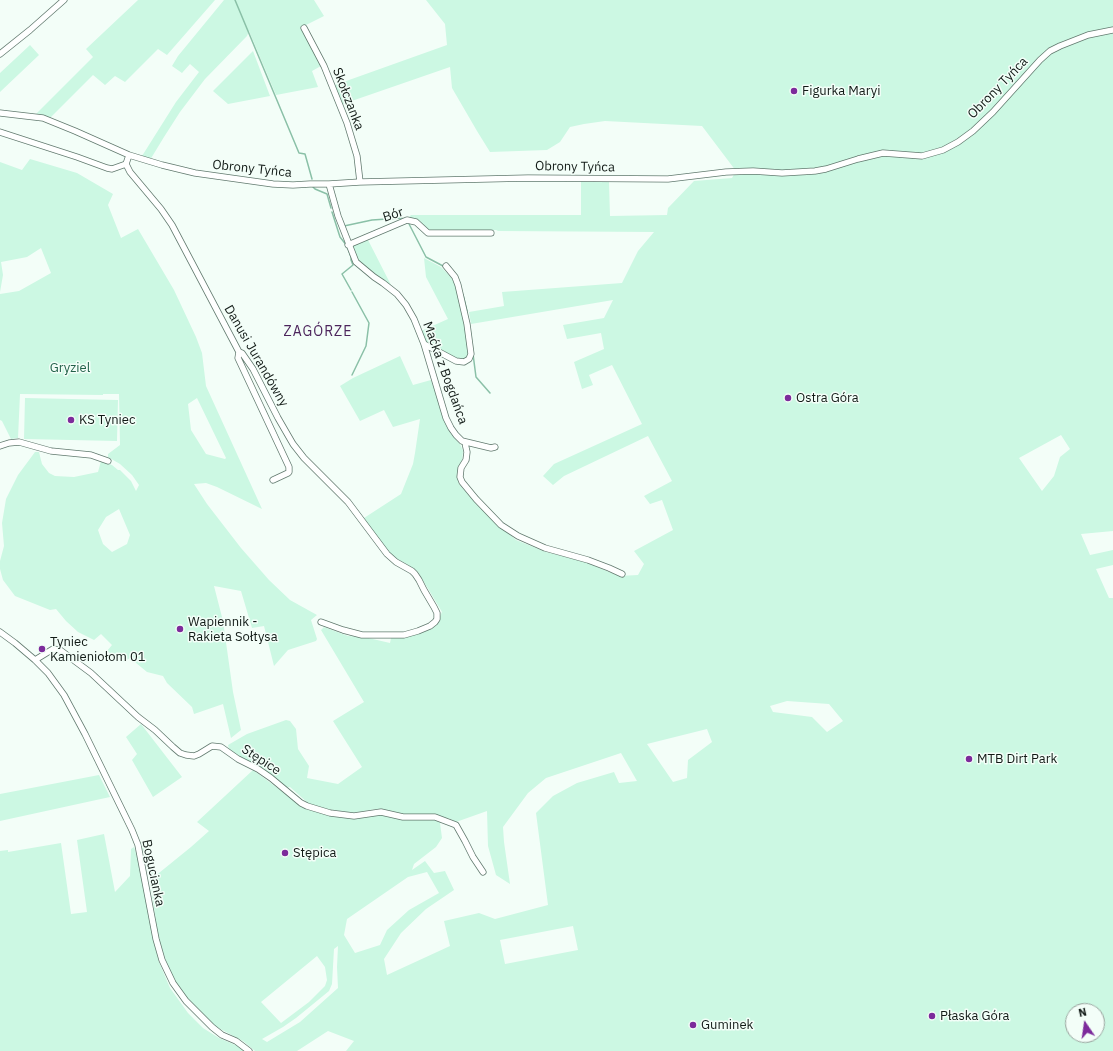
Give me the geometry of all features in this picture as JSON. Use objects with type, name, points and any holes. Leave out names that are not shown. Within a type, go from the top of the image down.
[{"type":"street","points":[[0,54],[64,0]]},
{"type":"street","name":"Skołczanka","points":[[304,28],[324,66],[348,123],[357,156],[360,182]]},
{"type":"street","name":"Obrony Tyńca","points":[[0,113],[43,118],[129,155],[162,165],[195,173],[273,184],[293,185],[528,178],[668,179],[726,172],[753,171],[782,173],[815,171],[884,153],[922,156],[943,150],[958,142],[973,131],[1002,103],[1050,51],[1088,34],[1113,30]]},
{"type":"street","points":[[0,132],[112,169],[126,164],[129,155]]},
{"type":"street","name":"Danusi Jurandówny","points":[[126,164],[130,172],[161,209],[172,225],[239,352],[242,353],[253,369],[278,418],[297,449],[348,502],[387,554],[396,562],[415,574],[437,613],[437,619],[430,626],[404,635],[362,635],[321,622]]},
{"type":"street","name":"Maćka z Bogdańca","points":[[329,184],[348,245],[356,262],[397,294],[406,305],[414,319],[424,344],[446,418],[456,435],[465,443],[491,448],[495,447]]},
{"type":"street","name":"Bór","points":[[348,245],[407,220],[416,222],[428,233],[491,233]]},
{"type":"street","points":[[424,344],[456,361],[464,362],[469,359],[471,354],[467,324],[458,285],[455,277],[446,266]]},
{"type":"street","points":[[239,352],[238,358],[289,467],[288,473],[273,480]]},
{"type":"street","points":[[0,446],[19,442],[51,451],[91,455],[108,461]]},
{"type":"street","points":[[465,443],[467,452],[466,460],[461,468],[460,477],[462,482],[501,525],[518,536],[545,548],[588,560],[622,574]]},
{"type":"street","name":"Bogucianka","points":[[0,632],[35,660],[48,673],[64,695],[79,721],[138,845],[156,939],[162,960],[173,983],[186,1002],[212,1028],[236,1040],[249,1051]]},
{"type":"street","name":"Stępice","points":[[35,660],[53,649],[60,650],[91,673],[138,717],[180,753],[194,756],[212,746],[221,747],[238,759],[258,769],[297,800],[307,806],[330,813],[354,816],[381,812],[402,817],[435,817],[456,825],[483,872]]},
{"type":"green space","points":[[138,0],[215,0],[167,55],[158,49],[125,82],[115,76],[105,85],[93,75],[50,118],[36,114],[93,57],[86,49]]},
{"type":"green space","points":[[224,0],[314,0],[324,16],[302,27],[321,66],[312,71],[318,87],[276,95],[249,31],[247,36],[205,79],[180,112],[150,160],[142,156],[176,102],[199,72],[190,64],[182,73],[172,66],[178,56]]},
{"type":"green space","points":[[426,0],[1113,0],[1113,531],[1081,534],[1090,555],[1113,550],[1113,565],[1096,569],[1109,598],[1113,598],[1113,1051],[346,1051],[354,1041],[328,1031],[297,1051],[255,1051],[243,1041],[209,1023],[192,1007],[176,984],[166,961],[158,936],[150,880],[141,842],[144,842],[154,877],[209,831],[197,822],[253,770],[306,809],[332,816],[381,813],[376,809],[353,813],[327,809],[309,804],[290,787],[285,788],[229,749],[228,745],[247,734],[286,720],[290,721],[296,729],[298,749],[309,766],[307,778],[338,784],[362,767],[333,721],[364,702],[321,630],[324,627],[348,636],[364,637],[390,643],[391,638],[411,635],[436,625],[442,612],[418,572],[405,563],[387,554],[364,518],[401,494],[413,464],[420,419],[393,427],[384,410],[360,421],[340,386],[353,378],[400,356],[413,385],[431,380],[445,421],[451,434],[460,444],[463,451],[462,461],[457,476],[459,484],[479,507],[516,540],[546,552],[585,562],[619,576],[638,575],[644,564],[634,551],[673,530],[662,500],[650,504],[644,496],[672,481],[648,436],[564,476],[553,485],[543,476],[554,464],[642,424],[612,365],[589,375],[593,385],[582,389],[574,362],[604,349],[601,333],[567,339],[563,325],[604,318],[613,300],[471,324],[469,312],[504,306],[502,292],[622,283],[638,251],[654,232],[496,230],[430,231],[420,221],[409,217],[411,215],[581,215],[581,181],[609,182],[610,216],[667,215],[668,208],[694,181],[732,178],[736,171],[702,126],[605,121],[570,127],[560,142],[547,150],[490,152],[452,88],[450,67],[343,104],[335,85],[447,45],[445,24]],"holes":[[[1061,435],[1070,449],[1060,457],[1054,476],[1042,491],[1019,458]],[[787,701],[829,704],[843,721],[827,732],[812,717],[773,712],[770,706]],[[707,729],[712,742],[688,760],[687,778],[673,782],[647,744]],[[621,753],[637,781],[619,783],[614,772],[577,783],[553,796],[536,813],[548,905],[495,919],[479,913],[444,921],[450,946],[387,975],[384,959],[401,933],[426,909],[454,890],[445,871],[434,873],[425,861],[412,870],[414,864],[436,847],[442,838],[440,823],[448,818],[456,822],[487,811],[488,846],[496,875],[510,884],[503,827],[528,793],[546,778]],[[427,872],[439,893],[409,910],[387,930],[380,945],[355,953],[344,935],[347,919],[408,877]],[[573,926],[578,950],[505,964],[500,940]],[[338,946],[338,988],[300,1022],[267,1042],[262,1039],[296,1018],[329,991],[332,984],[334,949]],[[317,956],[325,967],[327,980],[325,986],[309,1002],[281,1023],[261,1002]]]},
{"type":"green space","points":[[30,45],[39,55],[0,92],[0,73]]},
{"type":"green space","points":[[253,51],[270,96],[228,104],[213,91]]},
{"type":"green space","name":"Gryziel","points":[[30,159],[77,173],[113,194],[108,205],[121,238],[138,229],[174,290],[196,337],[202,353],[206,386],[262,509],[217,487],[206,483],[194,484],[207,504],[241,548],[269,580],[290,600],[317,615],[311,620],[317,639],[316,641],[288,650],[274,666],[264,626],[252,628],[241,591],[214,586],[223,621],[233,692],[241,730],[231,738],[223,704],[194,714],[192,707],[167,683],[163,676],[147,672],[130,658],[123,662],[107,651],[112,645],[101,634],[94,640],[78,632],[56,609],[50,610],[15,596],[3,580],[0,569],[0,561],[4,546],[2,523],[6,499],[18,475],[35,452],[39,452],[42,464],[49,473],[55,476],[74,477],[98,472],[101,461],[120,470],[131,481],[136,491],[139,485],[132,475],[120,464],[108,457],[108,454],[120,445],[119,394],[20,394],[18,438],[11,439],[2,421],[0,420],[0,294],[19,291],[51,273],[41,248],[27,257],[1,262],[3,275],[0,292],[0,162],[22,170]],"holes":[[[197,398],[226,458],[225,459],[206,454],[191,430],[188,404]],[[119,509],[130,535],[127,544],[112,552],[103,544],[98,530],[106,517]]]},
{"type":"green space","points":[[367,238],[391,285],[366,269],[357,258],[352,246]]},
{"type":"green space","points":[[424,258],[441,267],[455,283],[465,322],[469,354],[468,357],[464,359],[456,359],[427,343],[424,339],[421,331],[448,319],[426,277]]},
{"type":"green space","name":"KS Tyniec","points":[[25,398],[118,400],[117,441],[24,439]]},
{"type":"green space","points":[[141,724],[182,777],[153,797],[132,760],[137,754],[126,737]]},
{"type":"green space","points":[[99,775],[110,797],[0,821],[0,794]]},
{"type":"green space","points":[[104,834],[115,892],[130,876],[131,849],[134,847],[140,866],[159,962],[170,988],[188,1013],[203,1028],[245,1051],[0,1051],[0,851],[8,850],[8,852],[61,843],[71,914],[87,912],[77,840]]},
{"type":"waterway","points":[[235,0],[299,153],[305,154],[312,179]]},
{"type":"waterway","points":[[313,187],[327,194],[331,208]]},
{"type":"waterway","points":[[332,212],[340,237],[347,246],[353,265],[342,274],[351,290]]},
{"type":"waterway","points":[[344,226],[372,220],[402,218]]},
{"type":"waterway","points":[[408,222],[426,257],[443,266]]},
{"type":"waterway","points":[[352,292],[369,323],[366,346],[352,375]]},
{"type":"waterway","points":[[463,295],[467,311]]},
{"type":"waterway","points":[[473,354],[476,377],[490,393]]},
{"type":"place","name":"Figurka Maryi","points":[[794,91]]},
{"type":"place","name":"Ostra Góra","points":[[788,398]]},
{"type":"place","name":"KS Tyniec","points":[[71,420]]},
{"type":"place","name":"Wapiennik - Rakieta Sołtysa","points":[[180,629]]},
{"type":"place","name":"Tyniec Kamieniołom 01","points":[[42,649]]},
{"type":"place","name":"MTB Dirt Park","points":[[969,759]]},
{"type":"place","name":"Stępica","points":[[285,853]]},
{"type":"place","name":"Płaska Góra","points":[[932,1016]]},
{"type":"place","name":"Guminek","points":[[693,1025]]},
{"type":"district","name":"ZAGÓRZE","points":[[318,332]]}]
